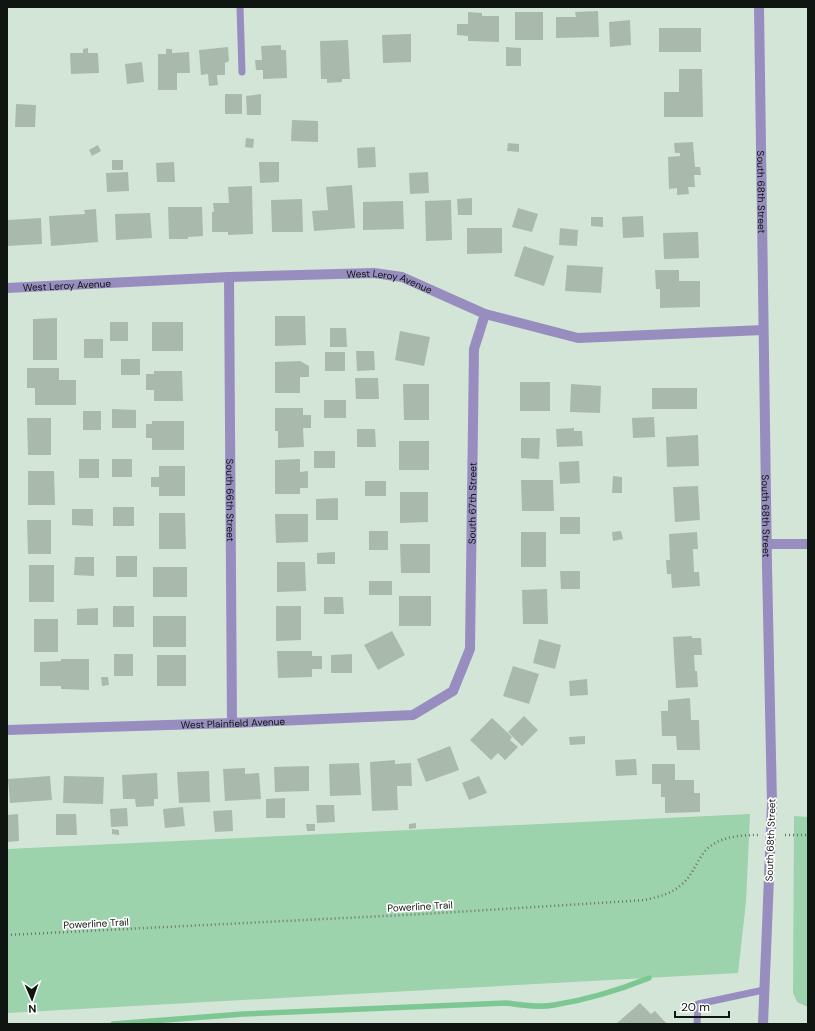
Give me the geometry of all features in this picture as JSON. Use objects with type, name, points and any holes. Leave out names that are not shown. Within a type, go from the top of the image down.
[{"type":"street","name":"South 68th Street","points":[[759,7],[763,330],[772,804],[763,1024]]},
{"type":"street","name":"West Leroy Avenue","points":[[7,288],[374,273],[402,277],[485,314],[578,338],[763,330]]},
{"type":"street","name":"South 66th Street","points":[[229,278],[232,723]]},
{"type":"street","name":"South 67th Street","points":[[453,691],[470,650],[474,349],[485,314]]},
{"type":"street","points":[[767,544],[808,544]]},
{"type":"street","name":"West Plainfield Avenue","points":[[7,730],[232,723],[413,715],[453,691]]},
{"type":"lane","points":[[240,7],[242,72]]},
{"type":"lane","points":[[697,1024],[698,1004],[764,990]]},
{"type":"path","name":"Powerline Trail","points":[[7,935],[416,914],[645,900],[670,893],[681,885],[694,870],[702,855],[712,845],[723,840],[740,835],[808,835]]},
{"type":"green space","points":[[750,814],[746,902],[738,973],[7,1013],[7,849]]},
{"type":"green space","points":[[794,816],[808,817],[808,1007],[797,1002],[793,993]]},
{"type":"building","points":[[598,11],[599,37],[556,38],[556,17],[576,17],[575,12]]},
{"type":"building","points":[[468,12],[482,13],[482,16],[499,16],[499,42],[468,41],[468,36],[457,35],[457,24],[468,24]]},
{"type":"building","points":[[515,12],[543,12],[543,40],[515,40]]},
{"type":"building","points":[[630,20],[631,45],[610,47],[609,22]]},
{"type":"building","points":[[659,28],[701,28],[701,52],[659,52]]},
{"type":"building","points":[[411,34],[411,62],[383,63],[382,35]]},
{"type":"building","points":[[348,40],[350,79],[342,79],[342,82],[327,83],[327,79],[321,79],[320,41]]},
{"type":"building","points":[[281,45],[281,50],[286,50],[287,78],[263,79],[263,70],[256,70],[255,60],[262,60],[261,46]]},
{"type":"building","points":[[228,47],[229,61],[225,63],[225,75],[217,75],[218,85],[209,86],[208,74],[201,75],[199,50]]},
{"type":"building","points":[[506,47],[521,48],[521,66],[506,66]]},
{"type":"building","points":[[88,48],[88,53],[98,53],[99,73],[71,74],[70,53],[83,53],[83,49]]},
{"type":"building","points":[[166,49],[172,49],[172,53],[189,52],[190,73],[177,73],[177,90],[158,90],[158,54],[166,54]]},
{"type":"building","points":[[142,62],[144,82],[127,84],[125,64]]},
{"type":"building","points":[[679,69],[702,69],[703,117],[664,117],[664,92],[679,92]]},
{"type":"building","points":[[225,94],[242,94],[242,114],[225,114]]},
{"type":"building","points":[[261,94],[261,115],[247,115],[246,96]]},
{"type":"building","points":[[16,104],[36,105],[35,127],[15,127]]},
{"type":"building","points":[[292,120],[318,121],[318,142],[291,141]]},
{"type":"building","points":[[246,138],[254,139],[253,148],[245,147]]},
{"type":"building","points":[[693,142],[695,167],[700,167],[701,175],[694,175],[695,187],[688,187],[689,194],[677,195],[677,188],[669,189],[668,157],[680,156],[680,153],[675,153],[674,143]]},
{"type":"building","points":[[508,143],[519,144],[519,152],[507,151]]},
{"type":"building","points":[[98,145],[101,151],[92,156],[89,150]]},
{"type":"building","points":[[375,147],[376,167],[358,168],[357,148]]},
{"type":"building","points":[[112,160],[123,160],[123,170],[112,170]]},
{"type":"building","points":[[174,162],[175,182],[157,182],[156,163]]},
{"type":"building","points":[[259,162],[279,162],[279,182],[260,183]]},
{"type":"building","points":[[128,172],[129,191],[107,192],[106,173]]},
{"type":"building","points":[[428,172],[429,193],[410,194],[409,173]]},
{"type":"building","points":[[352,185],[355,228],[314,231],[312,211],[328,210],[326,187]]},
{"type":"building","points":[[252,186],[253,234],[228,235],[228,232],[212,232],[212,212],[214,212],[213,203],[229,203],[228,187]]},
{"type":"building","points":[[472,198],[472,215],[458,215],[457,199]]},
{"type":"building","points":[[302,199],[303,232],[272,232],[271,200]]},
{"type":"building","points":[[451,200],[452,240],[426,241],[425,201]]},
{"type":"building","points":[[403,201],[404,229],[363,230],[363,202]]},
{"type":"building","points":[[168,207],[202,207],[203,236],[188,237],[188,239],[169,239]]},
{"type":"building","points":[[518,208],[538,214],[532,232],[512,227]]},
{"type":"building","points":[[96,209],[98,242],[51,246],[49,216],[85,214],[84,210]]},
{"type":"building","points":[[150,213],[152,238],[116,240],[115,214]]},
{"type":"building","points":[[643,216],[644,237],[623,238],[622,217]]},
{"type":"building","points":[[591,217],[603,217],[603,227],[591,226]]},
{"type":"building","points":[[41,218],[42,244],[7,246],[7,220]]},
{"type":"building","points":[[467,228],[502,228],[502,253],[467,254]]},
{"type":"building","points":[[560,228],[578,230],[577,246],[559,245]]},
{"type":"building","points":[[698,232],[699,258],[664,259],[663,233]]},
{"type":"building","points":[[524,246],[554,256],[544,286],[514,276]]},
{"type":"building","points":[[567,265],[603,267],[601,293],[565,291]]},
{"type":"building","points":[[655,270],[679,270],[679,281],[700,281],[700,307],[660,308],[660,289],[656,289]]},
{"type":"building","points":[[275,316],[305,316],[306,345],[275,346]]},
{"type":"building","points":[[57,318],[57,360],[33,360],[33,319]]},
{"type":"building","points":[[110,322],[128,322],[128,341],[110,341]]},
{"type":"building","points":[[152,322],[183,322],[183,351],[152,351]]},
{"type":"building","points":[[330,328],[346,328],[347,347],[330,347]]},
{"type":"building","points":[[400,331],[430,337],[424,366],[395,360]]},
{"type":"building","points":[[84,339],[103,339],[103,358],[84,358]]},
{"type":"building","points":[[356,351],[374,351],[375,370],[357,371]]},
{"type":"building","points":[[325,352],[345,352],[345,371],[325,371]]},
{"type":"building","points":[[121,359],[140,359],[140,375],[121,375]]},
{"type":"building","points":[[300,361],[309,366],[309,377],[300,377],[300,393],[275,393],[275,362]]},
{"type":"building","points":[[27,368],[59,368],[59,380],[76,380],[76,405],[35,405],[35,388],[27,388]]},
{"type":"building","points":[[154,371],[182,371],[183,401],[154,401],[154,390],[146,390],[146,374],[154,374]]},
{"type":"building","points":[[355,378],[378,378],[379,399],[356,399]]},
{"type":"building","points":[[520,382],[550,382],[550,411],[520,411]]},
{"type":"building","points":[[403,384],[429,384],[429,420],[404,420]]},
{"type":"building","points":[[571,384],[601,386],[600,413],[570,412]]},
{"type":"building","points":[[652,388],[697,388],[697,409],[652,409]]},
{"type":"building","points":[[324,400],[346,400],[346,418],[324,418]]},
{"type":"building","points":[[275,408],[303,408],[303,415],[311,415],[311,428],[303,428],[304,447],[278,448],[278,431],[275,431]]},
{"type":"building","points":[[112,409],[136,410],[136,428],[112,428]]},
{"type":"building","points":[[83,411],[101,411],[101,430],[83,430]]},
{"type":"building","points":[[654,417],[655,437],[633,438],[632,418]]},
{"type":"building","points":[[27,418],[51,418],[51,455],[28,455]]},
{"type":"building","points":[[152,421],[184,421],[184,450],[152,450],[152,438],[146,438],[146,424],[152,424]]},
{"type":"building","points":[[574,428],[574,431],[582,431],[583,446],[557,447],[556,429]]},
{"type":"building","points":[[357,429],[375,429],[376,447],[357,447]]},
{"type":"building","points":[[698,435],[699,466],[667,467],[666,437]]},
{"type":"building","points":[[521,438],[540,438],[539,459],[521,458]]},
{"type":"building","points":[[399,441],[429,441],[429,470],[399,470]]},
{"type":"building","points":[[314,451],[335,451],[335,468],[314,468]]},
{"type":"building","points":[[79,459],[99,459],[99,478],[79,478]]},
{"type":"building","points":[[112,459],[132,459],[132,477],[112,477]]},
{"type":"building","points":[[300,459],[300,472],[308,471],[308,488],[300,488],[300,494],[275,494],[275,460]]},
{"type":"building","points":[[579,461],[580,483],[560,484],[559,462]]},
{"type":"building","points":[[159,466],[185,466],[185,496],[159,496],[159,487],[151,487],[151,477],[159,477]]},
{"type":"building","points":[[28,471],[54,471],[55,505],[28,505]]},
{"type":"building","points":[[613,476],[622,477],[622,493],[612,493]]},
{"type":"building","points":[[521,480],[553,480],[554,511],[522,511]]},
{"type":"building","points":[[365,481],[386,481],[386,496],[365,496]]},
{"type":"building","points":[[698,486],[700,520],[675,522],[673,487]]},
{"type":"building","points":[[400,492],[428,492],[428,522],[400,523]]},
{"type":"building","points":[[338,498],[338,520],[316,520],[316,499]]},
{"type":"building","points":[[113,507],[134,507],[134,526],[113,526]]},
{"type":"building","points":[[72,509],[93,509],[93,526],[72,525]]},
{"type":"building","points":[[159,513],[185,513],[186,549],[159,549]]},
{"type":"building","points":[[275,514],[308,514],[308,542],[276,543]]},
{"type":"building","points":[[560,517],[580,517],[580,534],[560,534]]},
{"type":"building","points":[[27,520],[51,520],[51,554],[28,554]]},
{"type":"building","points":[[369,531],[388,531],[388,550],[369,550]]},
{"type":"building","points":[[621,531],[623,539],[613,541],[612,532]]},
{"type":"building","points":[[521,532],[546,532],[546,567],[521,567]]},
{"type":"building","points":[[697,532],[698,549],[693,549],[694,572],[699,572],[700,586],[672,588],[671,574],[667,574],[666,560],[670,560],[669,534]]},
{"type":"building","points":[[400,544],[430,544],[430,573],[401,573]]},
{"type":"building","points":[[335,552],[335,564],[317,564],[317,553]]},
{"type":"building","points":[[116,556],[137,556],[137,577],[116,577]]},
{"type":"building","points":[[75,557],[94,557],[94,576],[74,575]]},
{"type":"building","points":[[277,562],[305,562],[306,591],[277,592]]},
{"type":"building","points":[[29,565],[54,565],[54,602],[29,602]]},
{"type":"building","points":[[153,567],[187,567],[187,597],[153,597]]},
{"type":"building","points":[[560,571],[580,571],[580,589],[561,589]]},
{"type":"building","points":[[369,581],[392,581],[392,595],[369,595]]},
{"type":"building","points":[[547,589],[548,624],[523,624],[522,590]]},
{"type":"building","points":[[399,596],[431,596],[431,626],[399,626]]},
{"type":"building","points":[[324,597],[343,597],[344,614],[324,614]]},
{"type":"building","points":[[113,606],[134,606],[134,627],[113,627]]},
{"type":"building","points":[[276,606],[301,606],[301,640],[276,641]]},
{"type":"building","points":[[98,608],[98,625],[77,625],[77,609]]},
{"type":"building","points":[[153,616],[186,616],[186,647],[153,647]]},
{"type":"building","points":[[34,619],[58,619],[58,652],[34,652]]},
{"type":"building","points":[[392,631],[405,655],[378,670],[364,645]]},
{"type":"building","points":[[692,636],[692,638],[701,638],[702,655],[694,655],[698,687],[676,688],[673,637]]},
{"type":"building","points":[[539,639],[561,645],[555,669],[533,663]]},
{"type":"building","points":[[277,651],[312,651],[312,656],[322,656],[322,669],[312,669],[312,677],[278,678]]},
{"type":"building","points":[[114,654],[133,654],[133,676],[114,676]]},
{"type":"building","points":[[352,654],[352,673],[331,673],[331,655]]},
{"type":"building","points":[[157,655],[186,655],[186,686],[157,686]]},
{"type":"building","points":[[61,659],[89,659],[89,690],[61,689],[61,686],[40,686],[40,662],[61,661]]},
{"type":"building","points":[[513,666],[539,674],[529,704],[503,696]]},
{"type":"building","points":[[101,677],[108,677],[109,685],[102,686]]},
{"type":"building","points":[[587,679],[588,695],[570,696],[569,681]]},
{"type":"building","points":[[690,698],[691,720],[699,720],[700,750],[677,750],[676,736],[662,736],[661,711],[668,711],[668,700]]},
{"type":"building","points":[[524,716],[538,730],[522,746],[508,732]]},
{"type":"building","points":[[492,718],[512,737],[510,740],[518,747],[505,760],[498,753],[491,760],[470,740]]},
{"type":"building","points":[[585,736],[585,744],[570,745],[569,737]]},
{"type":"building","points":[[450,746],[459,770],[426,782],[417,759]]},
{"type":"building","points":[[636,759],[637,775],[616,776],[615,760]]},
{"type":"building","points":[[395,760],[395,764],[411,763],[412,786],[397,786],[398,810],[372,811],[370,762]]},
{"type":"building","points":[[359,763],[361,795],[330,796],[329,764]]},
{"type":"building","points":[[652,764],[675,764],[675,780],[694,780],[694,793],[700,793],[700,812],[665,813],[665,797],[661,797],[661,784],[652,784]]},
{"type":"building","points":[[309,766],[309,791],[275,792],[274,767]]},
{"type":"building","points":[[245,768],[245,774],[259,773],[261,799],[225,801],[223,769]]},
{"type":"building","points":[[209,771],[210,802],[179,803],[177,772]]},
{"type":"building","points":[[157,773],[158,799],[154,799],[154,806],[136,807],[135,799],[123,799],[122,775]]},
{"type":"building","points":[[50,776],[52,800],[10,803],[8,779]]},
{"type":"building","points":[[64,776],[104,777],[103,804],[63,803]]},
{"type":"building","points":[[479,776],[487,793],[469,800],[462,783]]},
{"type":"building","points":[[285,798],[285,818],[266,818],[266,799]]},
{"type":"building","points":[[316,805],[334,805],[335,822],[317,823]]},
{"type":"building","points":[[183,807],[185,826],[165,828],[163,809]]},
{"type":"building","points":[[127,808],[128,826],[111,827],[110,809]]},
{"type":"building","points":[[232,810],[233,831],[215,832],[213,811]]},
{"type":"building","points":[[18,814],[19,841],[7,842],[7,815]]},
{"type":"building","points":[[56,814],[76,814],[77,835],[56,835]]},
{"type":"building","points":[[416,823],[416,828],[409,829],[409,824]]},
{"type":"building","points":[[306,824],[315,824],[315,831],[307,831]]},
{"type":"building","points":[[112,829],[119,830],[119,835],[112,834]]},
{"type":"building","points":[[640,1003],[651,1014],[655,1011],[667,1024],[616,1024]]},
{"type":"waterway","points":[[113,1024],[243,1014],[507,1003],[530,1006],[548,1006],[602,994],[649,978]]}]
